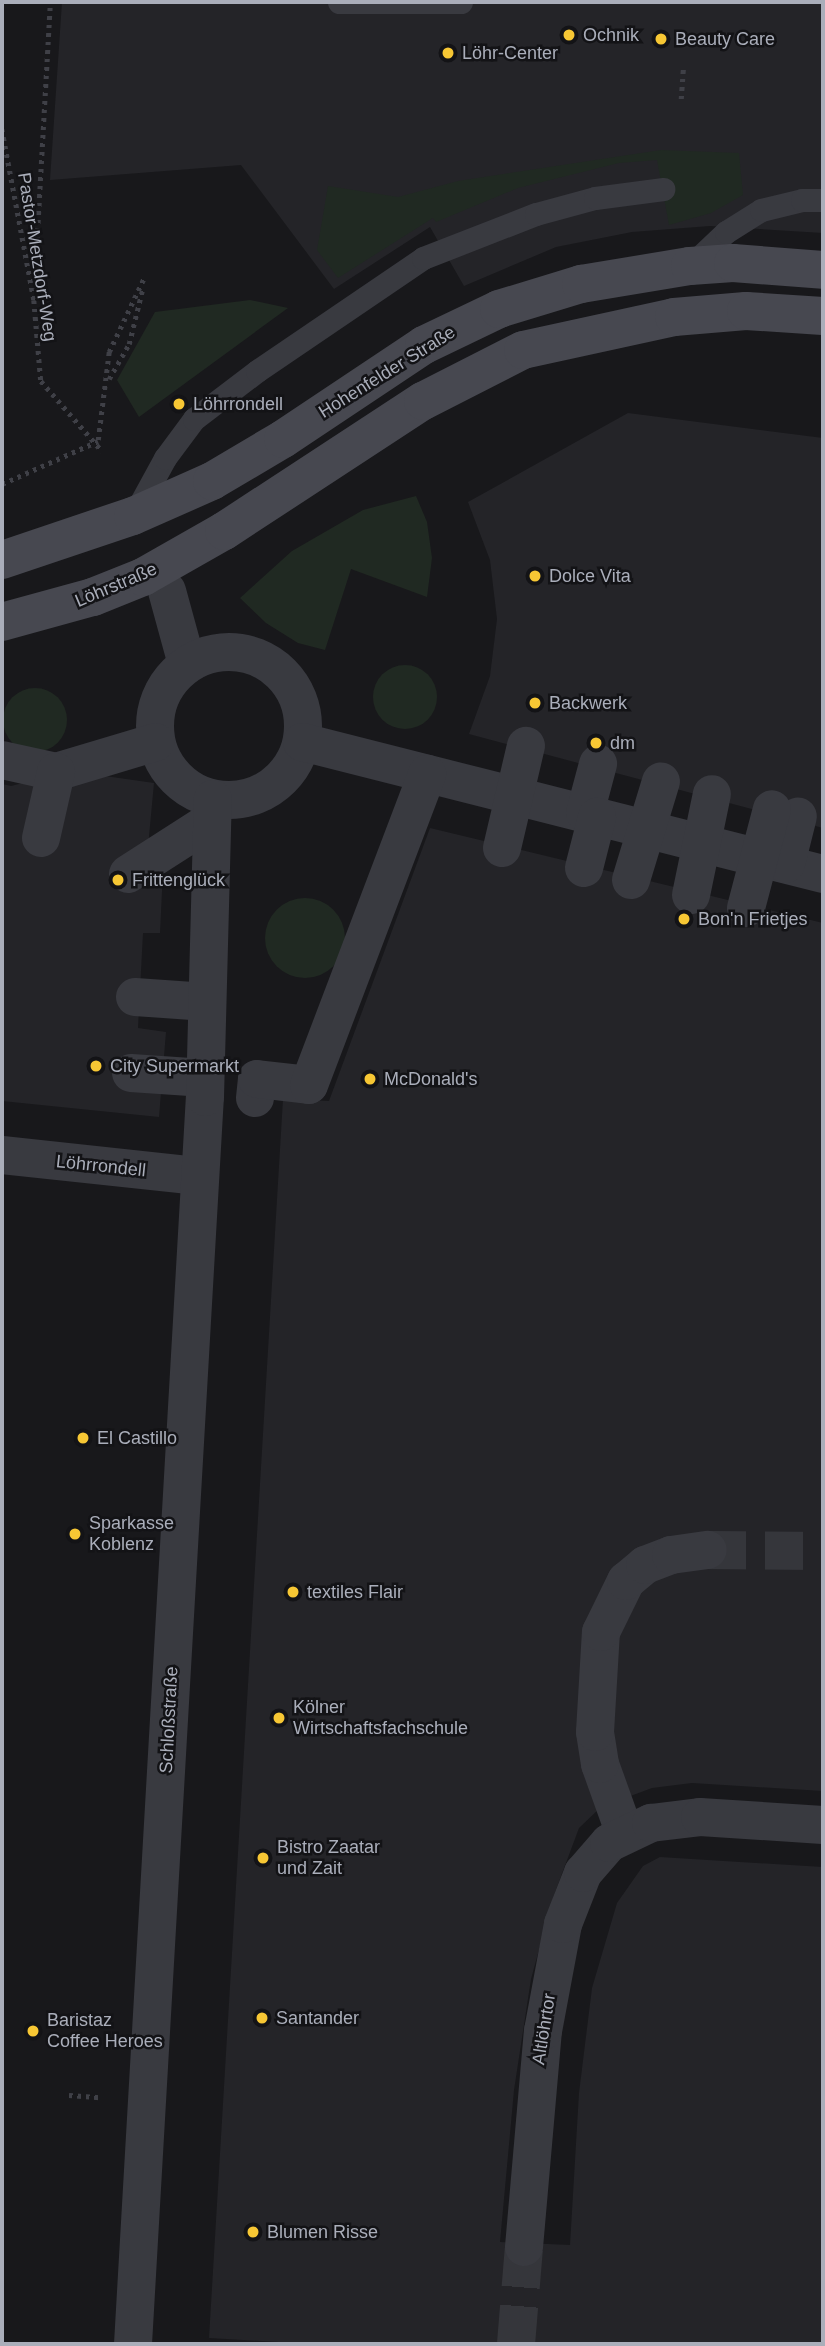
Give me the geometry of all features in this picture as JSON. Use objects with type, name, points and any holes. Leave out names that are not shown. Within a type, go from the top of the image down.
[{"type":"street","name":"Hohenfelder Straße","points":[[133,516],[212,481],[469,321],[581,285],[690,266],[733,263],[823,270]]},
{"type":"street","name":"Löhrstraße","points":[[2,622],[121,586],[224,531],[424,401],[523,350],[674,317],[747,311],[823,316]]},
{"type":"street","points":[[2,560],[133,516]]},
{"type":"street","points":[[167,591],[187,664]]},
{"type":"street","points":[[128,874],[212,809],[269,789],[292,766],[302,742],[303,718],[296,692],[281,672],[263,659],[239,651],[210,653],[187,664],[162,691],[155,716],[156,742],[165,766],[212,809]]},
{"type":"street","points":[[2,760],[56,772],[156,742]]},
{"type":"street","points":[[302,742],[823,874]]},
{"type":"street","points":[[502,848],[526,746]]},
{"type":"street","points":[[584,869],[598,764]]},
{"type":"street","points":[[41,838],[56,772]]},
{"type":"street","points":[[255,1098],[257,1079],[309,1085],[338,1046],[385,922],[427,774]]},
{"type":"street","points":[[631,880],[661,781]]},
{"type":"street","points":[[691,895],[704,844],[712,794]]},
{"type":"street","points":[[131,1073],[205,1087],[212,809]]},
{"type":"street","points":[[746,908],[772,861],[785,813]]},
{"type":"street","points":[[136,984],[208,989]]},
{"type":"street","name":"Schloßstraße","points":[[133,2344],[205,1087]]},
{"type":"street","name":"Löhrrondell","points":[[2,1155],[199,1176]]},
{"type":"street","points":[[625,1834],[608,1792],[594,1732],[601,1632],[626,1581],[645,1565],[671,1555],[708,1550]]},
{"type":"street","name":"Altlöhrtor","points":[[524,2247],[535,2081],[563,1924],[583,1873],[609,1843],[625,1834],[675,1818],[823,1825]]},
{"type":"lane","points":[[339,2],[461,2]]},
{"type":"lane","points":[[133,516],[165,458],[194,419],[257,371],[424,258],[536,214],[595,198],[663,189]]},
{"type":"lane","points":[[690,266],[726,232],[761,210],[802,200],[823,200]]},
{"type":"path","points":[[34,300],[50,2]]},
{"type":"path","points":[[681,99],[683,69]]},
{"type":"path","name":"Pastor-Metzdorf-Weg","points":[[2,129],[4,153],[34,300],[41,381],[97,441],[102,451]]},
{"type":"path","points":[[2,484],[97,441],[108,380],[109,352],[145,276],[129,344],[108,380]]},
{"type":"shaded area","points":[[62,2],[823,2],[823,233],[710,226],[632,232],[556,247],[464,286],[430,227],[334,289],[241,165],[50,180]]},
{"type":"shaded area","points":[[661,150],[739,153],[743,195],[711,213],[669,225],[657,160],[619,163],[518,188],[436,222],[433,218],[338,278],[317,250],[328,186],[398,197],[458,181]]},
{"type":"shaded area","points":[[250,300],[288,308],[139,417],[117,380],[155,312]]},
{"type":"shaded area","points":[[628,413],[823,438],[823,828],[469,734],[490,676],[497,619],[490,560],[468,502]]},
{"type":"shaded area","points":[[416,496],[427,522],[432,558],[427,597],[351,569],[325,650],[298,643],[266,623],[240,598],[292,551],[363,510]]},
{"type":"shaded area","points":[[405,665],[423,671],[431,679],[437,697],[431,715],[423,723],[405,729],[387,723],[379,715],[373,697],[379,679],[387,671]]},
{"type":"shaded area","points":[[35,688],[53,694],[61,702],[67,720],[61,738],[53,746],[35,752],[17,746],[9,738],[3,720],[9,702],[17,694]]},
{"type":"shaded area","points":[[70,771],[154,783],[148,847],[164,849],[160,933],[143,933],[138,1028],[166,1032],[159,1117],[2,1101],[2,784],[11,786]]},
{"type":"shaded area","points":[[430,828],[823,923],[823,1791],[692,1783],[652,1788],[601,1807],[579,1828],[554,1895],[531,1979],[514,2090],[500,2242],[570,2245],[579,2093],[592,1988],[617,1903],[643,1866],[660,1857],[823,1867],[823,2344],[312,2344],[209,2338],[283,1099],[329,1101]]},
{"type":"shaded area","points":[[305,898],[320,901],[333,910],[342,923],[345,938],[342,953],[333,966],[320,975],[305,978],[290,975],[277,966],[268,953],[265,938],[268,923],[277,910],[290,901]]},
{"type":"tunnel","points":[[708,1550],[823,1551]]},
{"type":"tunnel","points":[[516,2344],[524,2247]]},
{"type":"place","name":"Ochnik","points":[[569,35]]},
{"type":"place","name":"Beauty Care","points":[[661,39]]},
{"type":"place","name":"Löhr-Center","points":[[448,53]]},
{"type":"place","name":"Löhrrondell","points":[[179,404]]},
{"type":"place","name":"Dolce Vita","points":[[535,576]]},
{"type":"place","name":"Backwerk","points":[[535,703]]},
{"type":"place","name":"dm","points":[[596,743]]},
{"type":"place","name":"Frittenglück","points":[[118,880]]},
{"type":"place","name":"Bon'n Frietjes","points":[[684,919]]},
{"type":"place","name":"City Supermarkt","points":[[96,1066]]},
{"type":"place","name":"McDonald's","points":[[370,1079]]},
{"type":"place","name":"El Castillo","points":[[83,1438]]},
{"type":"place","name":"Sparkasse Koblenz","points":[[75,1534]]},
{"type":"place","name":"textiles Flair","points":[[293,1592]]},
{"type":"place","name":"Kölner Wirtschaftsfachschule","points":[[279,1718]]},
{"type":"place","name":"Bistro Zaatar und Zait","points":[[263,1858]]},
{"type":"place","name":"Santander","points":[[262,2018]]},
{"type":"place","name":"Baristaz Coffee Heroes","points":[[33,2031]]},
{"type":"place","name":"Blumen Risse","points":[[253,2232]]}]
